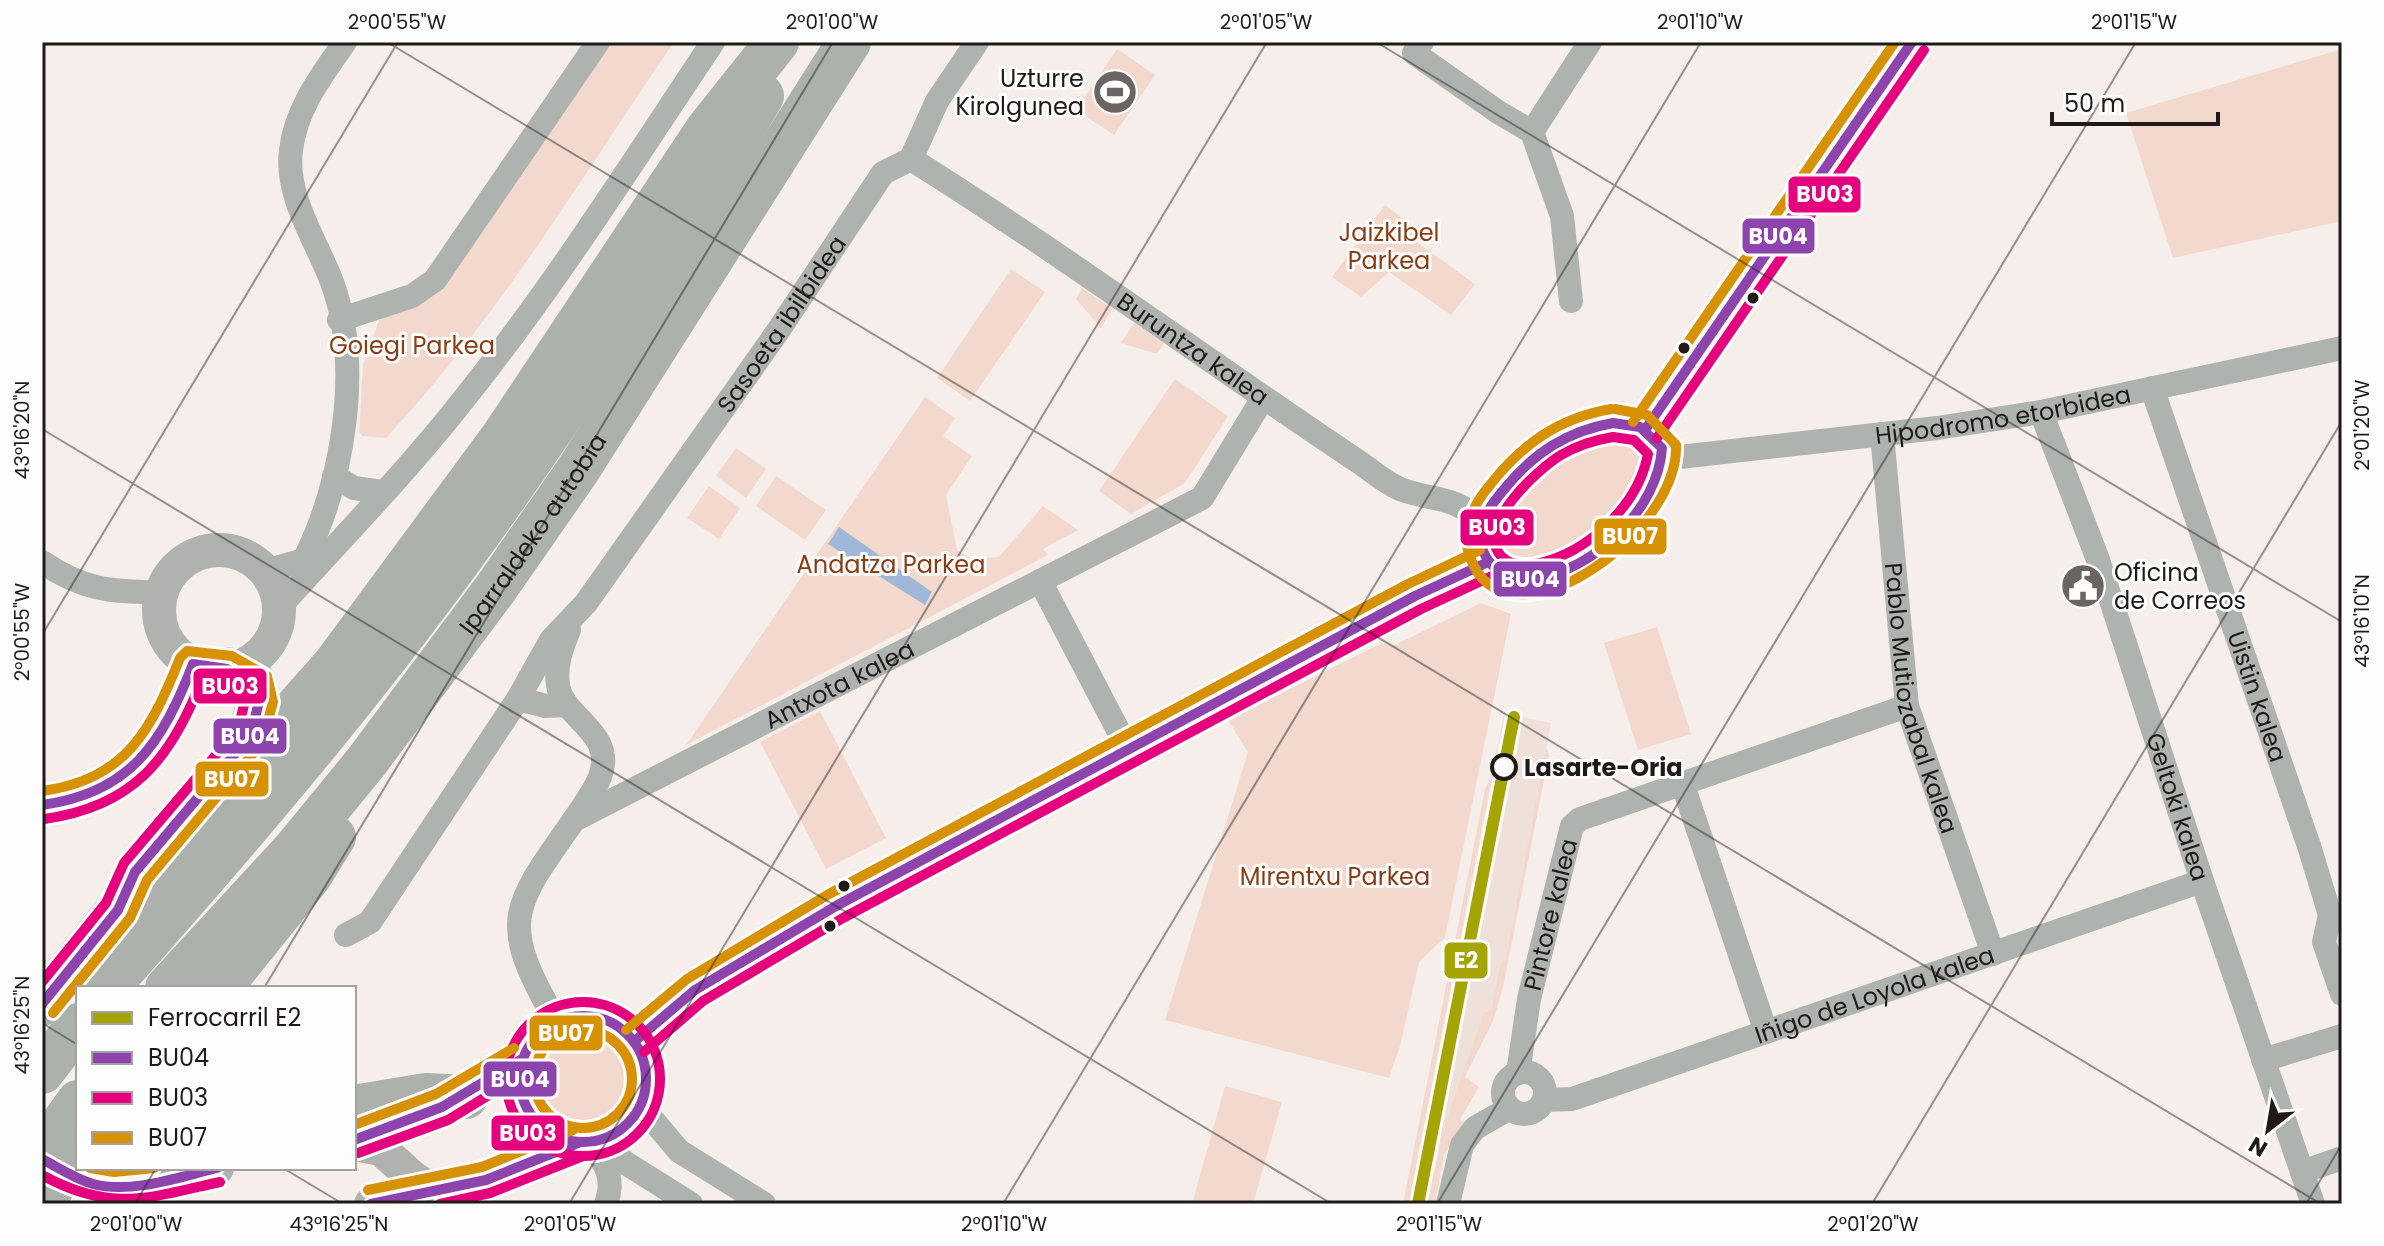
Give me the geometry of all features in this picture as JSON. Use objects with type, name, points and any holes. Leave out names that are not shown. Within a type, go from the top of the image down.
[{"type":"highway","points":[[42,1004],[118,910],[335,664],[504,435],[707,130],[777,42]]},
{"type":"highway","points":[[109,986],[328,730],[457,563],[546,438],[727,156],[794,42]]},
{"type":"highway","name":"Iparraldeko autobia","points":[[169,986],[295,849],[367,761],[496,588],[578,470],[849,42]]},
{"type":"highway","points":[[222,986],[310,876],[496,588]]},
{"type":"highway","points":[[118,910],[135,872],[251,735],[259,701],[254,682],[210,667]]},
{"type":"highway","points":[[200,986],[356,802]]},
{"type":"highway","points":[[43,1071],[76,1028]]},
{"type":"highway","points":[[356,1107],[426,1095],[466,1097]]},
{"type":"highway","points":[[42,1152],[76,1105]]},
{"type":"highway","points":[[43,1204],[76,1146]]},
{"type":"main road","points":[[215,550],[250,558],[265,571],[275,588],[279,608],[270,642],[244,665],[210,667],[173,649],[161,627],[161,593],[168,576],[181,563],[215,550]]},
{"type":"main road","points":[[635,1041],[695,990],[836,906],[1415,596],[1486,563]]},
{"type":"main road","points":[[42,805],[87,797],[132,770],[161,736],[210,667]]},
{"type":"main road","points":[[356,1141],[406,1124],[466,1097],[522,1059],[538,1033],[556,1021],[581,1015],[614,1023],[635,1041],[646,1072],[641,1106],[632,1121],[591,1142],[486,1180],[436,1193],[371,1204]]},
{"type":"main road","points":[[522,1059],[520,1091],[529,1112],[547,1132],[591,1142]]},
{"type":"main road","points":[[356,1143],[381,1149],[413,1178],[436,1193]]},
{"type":"main road","points":[[42,1159],[81,1180],[100,1185],[129,1184],[206,1170]]},
{"type":"main road","points":[[129,1184],[171,1204]]},
{"type":"street","points":[[304,560],[323,522],[334,476],[347,390],[333,286],[299,206],[290,171],[297,121],[313,88],[345,42]]},
{"type":"street","points":[[339,320],[412,296],[435,280],[598,42]]},
{"type":"street","points":[[279,608],[455,411],[562,268],[713,42]]},
{"type":"street","points":[[911,159],[937,101],[977,42]]},
{"type":"street","points":[[1422,42],[1414,53],[1532,132],[1562,216],[1571,301]]},
{"type":"street","points":[[1532,132],[1590,42]]},
{"type":"street","points":[[1645,430],[1912,42]]},
{"type":"street","name":"Buruntza kalea","points":[[911,159],[1061,254],[1263,398],[1399,489],[1444,498],[1467,507],[1483,522]]},
{"type":"street","name":"Sasoeta ibilbidea","points":[[346,935],[370,922],[518,699],[551,640],[580,610],[778,331],[883,173],[911,159]]},
{"type":"street","name":"Hipodromo etorbidea","points":[[1662,459],[2041,412],[2342,348]]},
{"type":"street","name":"Uistin kalea","points":[[2152,388],[2336,912],[2324,942],[2342,994]]},
{"type":"street","name":"Antxota kalea","points":[[556,1021],[522,955],[518,929],[520,905],[541,866],[574,820],[1202,498],[1263,398]]},
{"type":"street","name":"Geltoki kalea","points":[[2041,412],[2097,557],[2202,881],[2313,1204]]},
{"type":"street","points":[[1613,423],[1645,430],[1662,448],[1662,459],[1637,511],[1609,541],[1581,561],[1530,579],[1512,579],[1486,563],[1479,539],[1483,522],[1518,473],[1565,435],[1613,423]]},
{"type":"street","name":"Pablo Mutiozabal kalea","points":[[1882,434],[1907,706],[1993,954]]},
{"type":"street","points":[[334,476],[354,488],[382,492]]},
{"type":"street","points":[[265,571],[304,560],[331,544],[382,492]]},
{"type":"street","points":[[42,562],[72,582],[111,591],[161,593]]},
{"type":"street","points":[[1040,581],[1128,749]]},
{"type":"street","name":"Sasoeta ibilbidea","points":[[565,705],[557,686],[559,653],[580,610]]},
{"type":"street","points":[[518,699],[546,706],[565,705],[583,719],[601,750],[601,774],[574,820]]},
{"type":"street","name":"Pintore kalea","points":[[1518,1073],[1529,999],[1572,826],[1580,819],[1907,706]]},
{"type":"street","points":[[1683,785],[1766,1032]]},
{"type":"street","name":"Iñigo de Loyola kalea","points":[[1544,1100],[1572,1099],[2202,881]]},
{"type":"street","points":[[2263,1060],[2342,1036]]},
{"type":"street","points":[[1527,1072],[1543,1082],[1544,1100],[1536,1111],[1527,1114],[1510,1108],[1503,1093],[1505,1084],[1518,1073],[1527,1072]]},
{"type":"street","points":[[641,1106],[679,1151],[764,1204]]},
{"type":"street","points":[[1448,1204],[1462,1145],[1475,1128],[1510,1108]]},
{"type":"street","points":[[591,1142],[608,1166],[611,1189],[606,1204]]},
{"type":"street","points":[[591,1142],[691,1204]]},
{"type":"street","points":[[2302,1172],[2342,1158]]},
{"type":"shaded area","points":[[1504,713],[1551,723],[1505,963],[1500,964],[1491,1011],[1484,1012],[1436,1157],[1427,1204],[1409,1204]]},
{"type":"green space","name":"Goiegi Parkea","points":[[598,42],[674,42],[538,246],[427,392],[386,438],[362,436],[359,432],[363,365],[383,309],[415,301]]},
{"type":"green space","name":"Uzturre Kirolgunea","points":[[1117,49],[1155,75],[1114,135],[1076,110]]},
{"type":"green space","points":[[2342,49],[2342,221],[2173,258],[2126,113]]},
{"type":"green space","name":"Jaizkibel Parkea","points":[[1385,205],[1421,233],[1415,241],[1475,284],[1451,315],[1389,272],[1361,297],[1332,277]]},
{"type":"green space","points":[[1011,269],[1045,292],[970,401],[937,378]]},
{"type":"green space","points":[[1082,288],[1112,309],[1101,328],[1076,299]]},
{"type":"green space","points":[[1134,323],[1164,343],[1157,354],[1121,343]]},
{"type":"green space","points":[[1175,379],[1228,416],[1185,483],[1131,514],[1099,491]]},
{"type":"green space","name":"Andatza Parkea","points":[[925,397],[955,418],[943,436],[972,456],[946,495],[957,550],[972,559],[999,557],[1043,506],[1078,530],[1043,549],[1048,555],[686,745]]},
{"type":"green space","points":[[1609,436],[1634,442],[1644,455],[1643,472],[1633,492],[1617,512],[1599,530],[1565,554],[1535,564],[1505,566],[1490,544],[1505,505],[1518,488],[1550,461],[1569,450]]},
{"type":"green space","points":[[736,448],[766,469],[746,498],[716,476]]},
{"type":"green space","points":[[776,476],[826,510],[805,540],[756,506]]},
{"type":"green space","points":[[709,486],[740,508],[719,539],[687,518]]},
{"type":"green space","name":"Mirentxu Parkea","points":[[1481,603],[1511,614],[1445,937],[1419,962],[1400,1046],[1389,1078],[1165,1020],[1248,752],[1228,720],[1382,643],[1395,645]]},
{"type":"green space","points":[[1657,627],[1691,734],[1638,750],[1604,643]]},
{"type":"green space","points":[[820,711],[886,838],[826,869],[760,742]]},
{"type":"green space","points":[[1546,748],[1549,755],[1503,987],[1493,1021],[1465,1077],[1479,1087],[1460,1119],[1465,1123],[1444,1155],[1435,1204],[1427,1204],[1444,1127],[1484,1012],[1491,1011],[1500,964],[1505,962]]},
{"type":"green space","points":[[1492,774],[1409,1204],[1403,1204],[1485,789]]},
{"type":"green space","points":[[582,1032],[600,1036],[616,1046],[626,1062],[630,1080],[626,1098],[616,1114],[600,1124],[582,1128],[564,1124],[548,1114],[538,1098],[534,1080],[538,1062],[548,1046],[564,1036]]},
{"type":"green space","points":[[1225,1086],[1282,1102],[1253,1204],[1192,1204]]},
{"type":"water","points":[[839,527],[932,592],[925,605],[828,544]]},
{"type":"rail line","name":"E2","points":[[1418,1204],[1514,717]]},
{"type":"transit line","name":"BU07","points":[[1633,422],[1895,42]]},
{"type":"transit line","name":"BU04","points":[[1645,430],[1912,42]]},
{"type":"transit line","name":"BU03","points":[[1657,438],[1924,50]]},
{"type":"transit line","name":"BU07","points":[[1611,409],[1575,419],[1543,435],[1515,457],[1484,493],[1470,518],[1467,547],[1470,557],[1489,585],[1518,594],[1552,589],[1588,572],[1622,546],[1650,515],[1669,480],[1676,445],[1647,415],[1615,409]]},
{"type":"transit line","name":"BU04","points":[[1613,423],[1640,427],[1662,448],[1658,471],[1649,494],[1635,515],[1599,550],[1556,574],[1521,579],[1500,572],[1486,556],[1481,535],[1485,518],[1496,500],[1541,453],[1581,431],[1613,423]]},
{"type":"transit line","name":"BU03","points":[[1613,437],[1634,440],[1648,454],[1633,492],[1607,525],[1591,539],[1554,559],[1522,565],[1501,556],[1495,544],[1496,530],[1502,515],[1525,485],[1567,451],[1613,437]]},
{"type":"transit line","name":"BU07","points":[[626,1030],[687,979],[829,894],[1408,584],[1480,550]]},
{"type":"transit line","name":"BU04","points":[[635,1041],[695,990],[836,906],[1415,596],[1486,563]]},
{"type":"transit line","name":"BU03","points":[[644,1052],[703,1001],[843,918],[1421,609],[1492,576]]},
{"type":"transit line","name":"BU07","points":[[42,791],[95,776],[132,747],[146,729],[180,658],[187,651],[232,656],[267,676],[273,702],[262,743],[147,880],[130,918],[53,1013]]},
{"type":"transit line","name":"BU04","points":[[42,805],[73,799],[99,789],[139,760],[169,718],[193,664],[227,669],[254,682],[259,701],[251,735],[135,872],[118,910],[42,1004]]},
{"type":"transit line","name":"BU03","points":[[42,982],[106,903],[124,863],[238,729],[245,701],[242,692],[223,683],[202,679],[177,733],[162,756],[144,775],[124,791],[101,803],[75,813],[44,819]]},
{"type":"transit line","name":"BU03","points":[[583,1002],[613,1008],[638,1024],[654,1049],[660,1079],[654,1109],[638,1134],[613,1150],[583,1156],[553,1150],[528,1134],[512,1109],[506,1079],[512,1049],[528,1024],[553,1008],[583,1002]]},
{"type":"transit line","name":"BU04","points":[[583,1016],[607,1021],[628,1034],[641,1055],[646,1079],[641,1103],[628,1124],[607,1137],[583,1142],[559,1137],[538,1124],[525,1103],[520,1079],[525,1055],[538,1034],[559,1021],[583,1016]]},
{"type":"transit line","name":"BU07","points":[[583,1030],[602,1033],[618,1044],[629,1060],[632,1079],[629,1098],[618,1114],[602,1125],[583,1128],[564,1125],[548,1114],[537,1098],[534,1079],[537,1060],[548,1044],[564,1033],[583,1030]]},
{"type":"transit line","name":"BU07","points":[[356,1124],[436,1094],[514,1048]]},
{"type":"transit line","name":"BU04","points":[[356,1139],[442,1107],[522,1059]]},
{"type":"transit line","name":"BU03","points":[[358,1153],[448,1120],[530,1070]]},
{"type":"transit line","name":"BU07","points":[[368,1190],[482,1167],[573,1130]]},
{"type":"transit line","name":"BU04","points":[[371,1204],[486,1180],[578,1143]]},
{"type":"transit line","name":"BU03","points":[[440,1204],[490,1193],[583,1156]]},
{"type":"transit line","name":"BU04","points":[[42,1159],[80,1179],[108,1187],[139,1186],[209,1170]]},
{"type":"transit line","name":"BU07","points":[[102,1170],[134,1170]]},
{"type":"transit line","name":"BU03","points":[[42,1175],[89,1194],[130,1199],[220,1182]]},
{"type":"place","name":"Uzturre Kirolgunea","points":[[1115,92]]},
{"type":"place","name":"Oficina de Correos","points":[[2083,586]]},
{"type":"place","name":"Lasarte-Oria","points":[[1504,767]]}]
